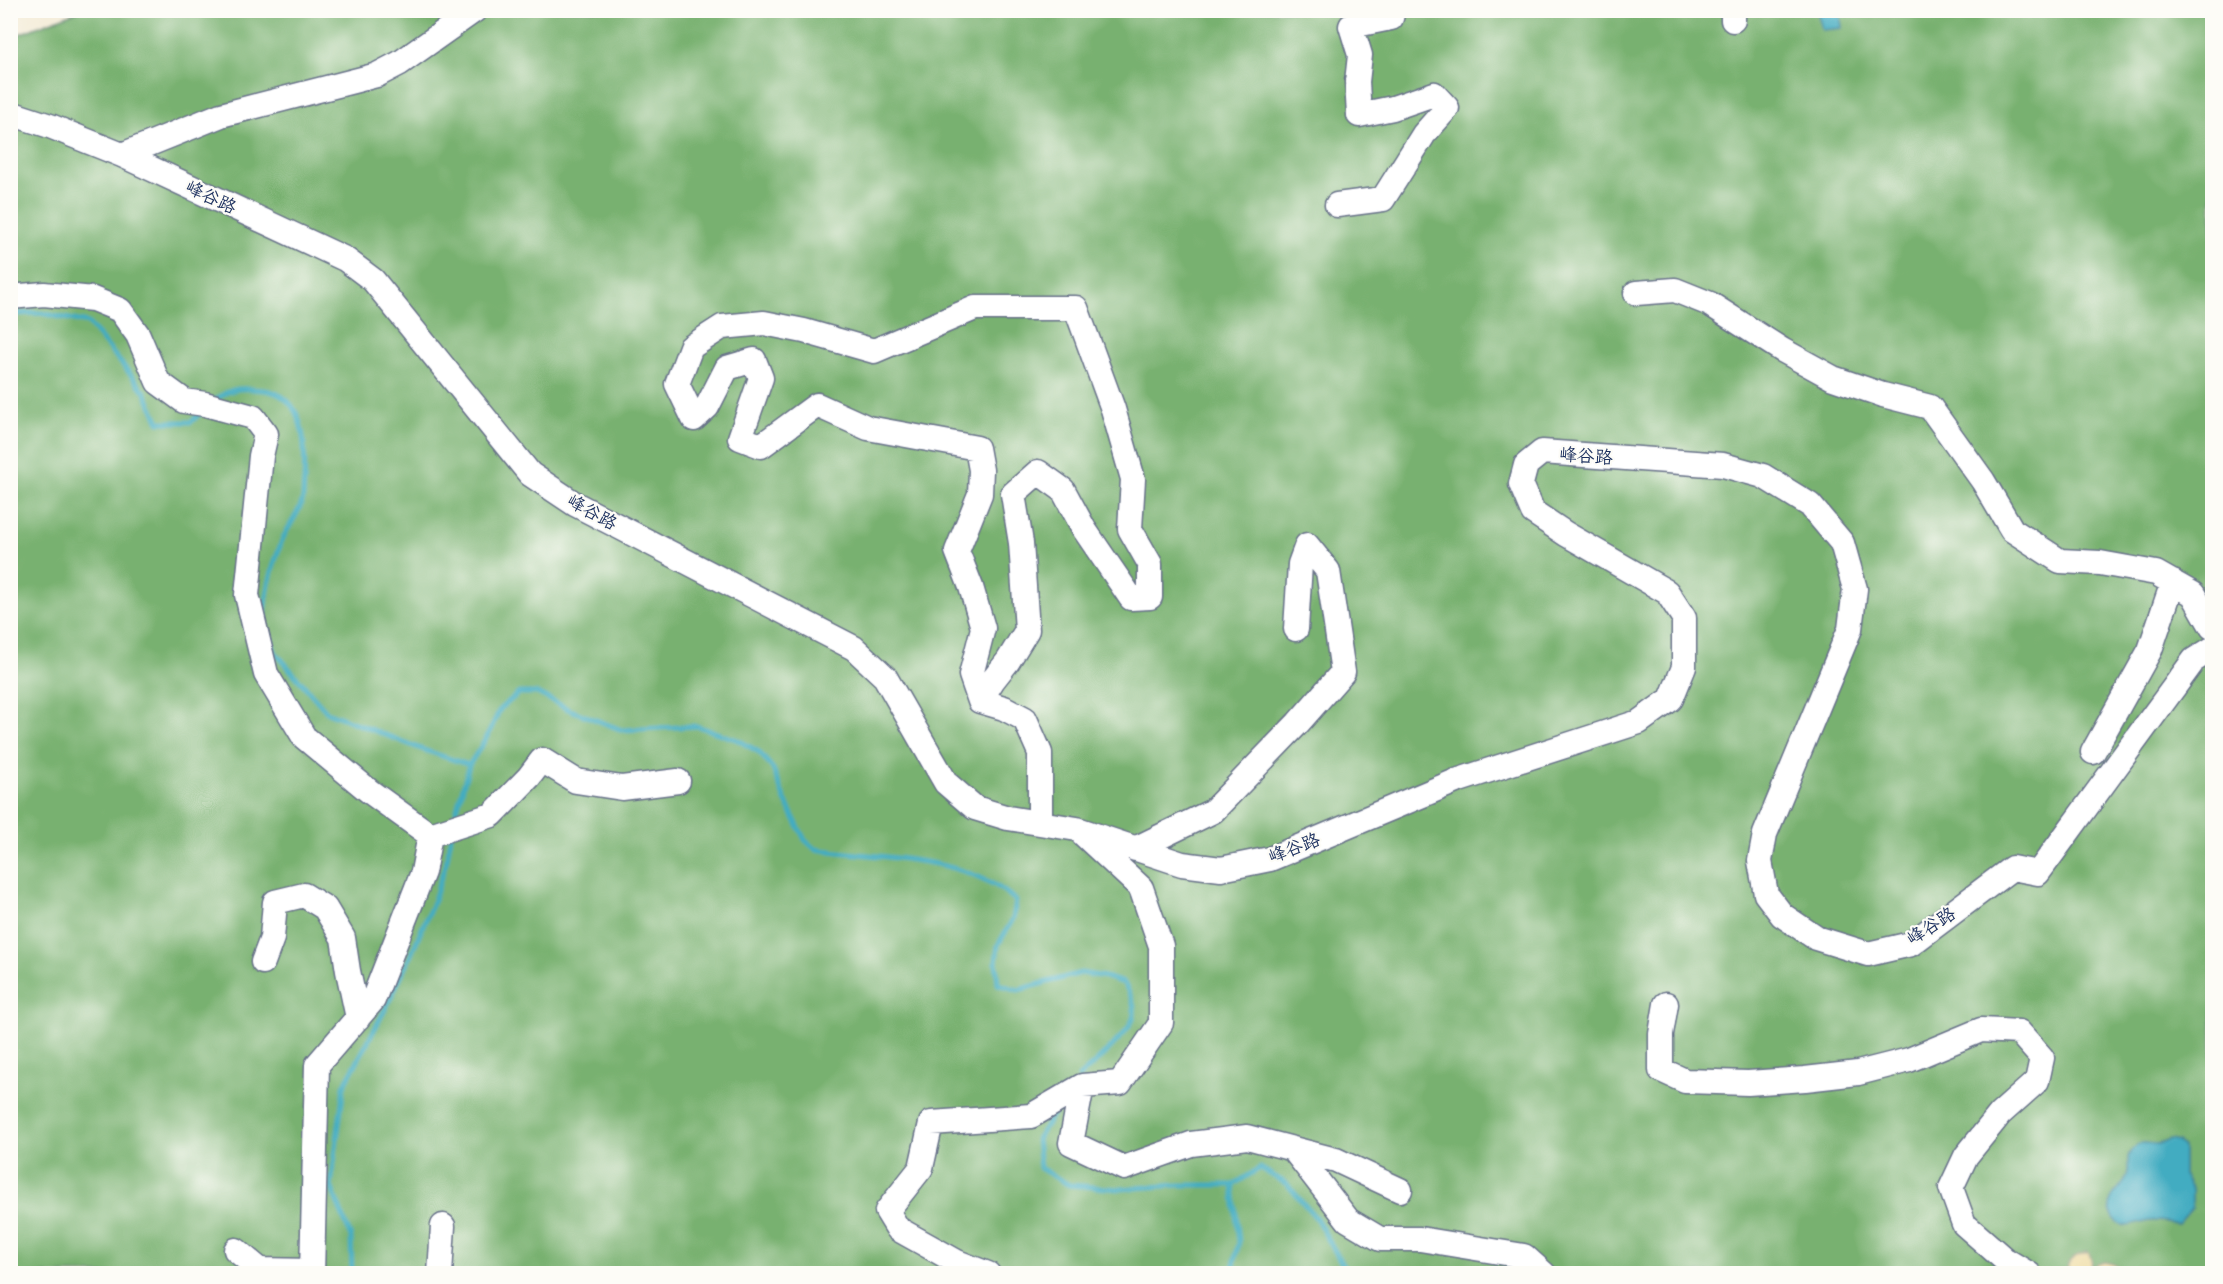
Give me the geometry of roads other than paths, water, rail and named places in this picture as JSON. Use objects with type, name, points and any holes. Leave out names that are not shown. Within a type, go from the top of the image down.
[{"type":"street","points":[[122,155],[221,115],[377,75],[400,63],[475,10]]},
{"type":"street","points":[[1337,205],[1383,199],[1424,134],[1447,108],[1434,94],[1393,108],[1359,115],[1357,82],[1360,56],[1351,26],[1391,18],[1393,10]]},
{"type":"street","name":"峰谷路","points":[[10,113],[50,126],[122,155],[354,266],[373,280],[530,474],[575,504],[854,648],[885,677],[946,783],[975,808],[1008,818],[1077,829],[1182,864],[1221,869],[1270,860],[1456,781],[1639,722],[1671,699],[1684,667],[1684,618],[1667,592],[1566,534],[1533,512],[1521,484],[1526,465],[1542,452],[1723,465],[1762,476],[1810,505],[1842,543],[1855,589],[1850,628],[1765,834],[1760,861],[1766,894],[1782,915],[1816,938],[1868,954],[1911,944],[2012,868],[2038,873],[2194,660],[2212,649]]},
{"type":"street","points":[[1636,293],[1675,290],[1710,304],[1782,350],[1833,378],[1883,395],[1930,406],[1983,481],[2012,530],[2060,561],[2100,563],[2156,573],[2193,594],[2212,627]]},
{"type":"street","points":[[10,297],[44,294],[93,299],[120,310],[138,335],[158,382],[184,401],[214,406],[253,417],[266,434],[261,456],[247,595],[266,674],[304,737],[369,791],[436,833],[492,815],[529,777],[542,760],[576,781],[599,785],[622,788],[678,781]]},
{"type":"street","points":[[975,309],[1076,309],[1113,410],[1132,479],[1130,529],[1150,564],[1150,597],[1131,598],[1084,529],[1063,490],[1038,472],[1013,494],[1021,543],[1027,630],[980,701],[971,675],[982,628],[971,587],[957,551],[980,494],[981,470],[977,448],[868,428],[817,405],[761,446],[740,438],[761,378],[754,360],[727,368],[707,406],[694,419],[677,384],[691,347],[722,327],[764,323],[804,331],[874,351],[975,309]]},
{"type":"street","points":[[1136,849],[1213,811],[1298,723],[1343,672],[1328,571],[1307,545],[1300,564],[1296,629]]},
{"type":"street","points":[[2093,752],[2151,650],[2173,582]]},
{"type":"street","points":[[980,701],[1004,708],[1025,719],[1040,753],[1040,823]]},
{"type":"street","points":[[987,1274],[957,1262],[898,1229],[887,1211],[921,1168],[931,1123],[1031,1116],[1082,1086],[1120,1083],[1161,1023],[1161,946],[1141,888],[1077,829]]},
{"type":"street","points":[[236,1250],[260,1270],[312,1272],[317,1065],[373,1000],[436,833]]},
{"type":"street","points":[[263,962],[272,938],[274,902],[304,895],[325,908],[343,938],[358,1018]]},
{"type":"street","points":[[1665,1004],[1661,1034],[1661,1070],[1685,1081],[1748,1083],[1858,1073],[1909,1060],[1981,1030],[2019,1032],[2042,1058],[2037,1081],[2000,1114],[1966,1156],[1951,1188],[1965,1224],[2004,1259],[2029,1274]]},
{"type":"street","points":[[1082,1086],[1071,1143],[1124,1168],[1191,1144],[1247,1137],[1336,1160],[1400,1190]]},
{"type":"street","points":[[1293,1149],[1348,1220],[1380,1239],[1420,1239],[1524,1256],[1544,1274]]},
{"type":"street","points":[[440,1274],[443,1226]]},
{"type":"water","points":[[1817,11],[1840,11],[1842,28],[1822,30]]},
{"type":"water","points":[[2170,1140],[2178,1142],[2183,1147],[2183,1175],[2192,1189],[2192,1208],[2178,1224],[2153,1221],[2130,1226],[2120,1224],[2113,1216],[2110,1204],[2127,1176],[2128,1157],[2131,1150],[2141,1144],[2159,1144]]},
{"type":"waterway","points":[[10,314],[41,313],[88,323],[145,392],[159,422],[191,422],[203,411]]},
{"type":"waterway","points":[[217,399],[228,392],[239,389],[264,390],[278,394],[296,412],[303,438],[305,467],[303,500],[278,552],[267,593],[264,624]]},
{"type":"waterway","points":[[268,632],[275,652],[327,712],[469,765],[487,737],[500,709],[519,693],[537,693],[568,709],[622,730],[697,726],[738,740],[759,752],[773,769],[805,840],[815,849],[894,857],[947,867],[972,874],[996,886],[1016,901],[1013,919],[998,945],[996,962],[998,984],[1018,990],[1081,973],[1124,983],[1131,996],[1133,1018],[1125,1032],[1079,1077]]},
{"type":"waterway","points":[[454,820],[469,765]]},
{"type":"waterway","points":[[352,1274],[351,1237],[331,1186],[344,1086],[387,1006],[410,957],[434,900],[447,859],[451,835]]},
{"type":"waterway","points":[[1053,1114],[1037,1139],[1040,1168],[1069,1185],[1120,1189],[1179,1185],[1233,1185],[1239,1242],[1232,1274]]},
{"type":"waterway","points":[[1233,1185],[1260,1168],[1287,1184],[1316,1218],[1348,1274]]}]
